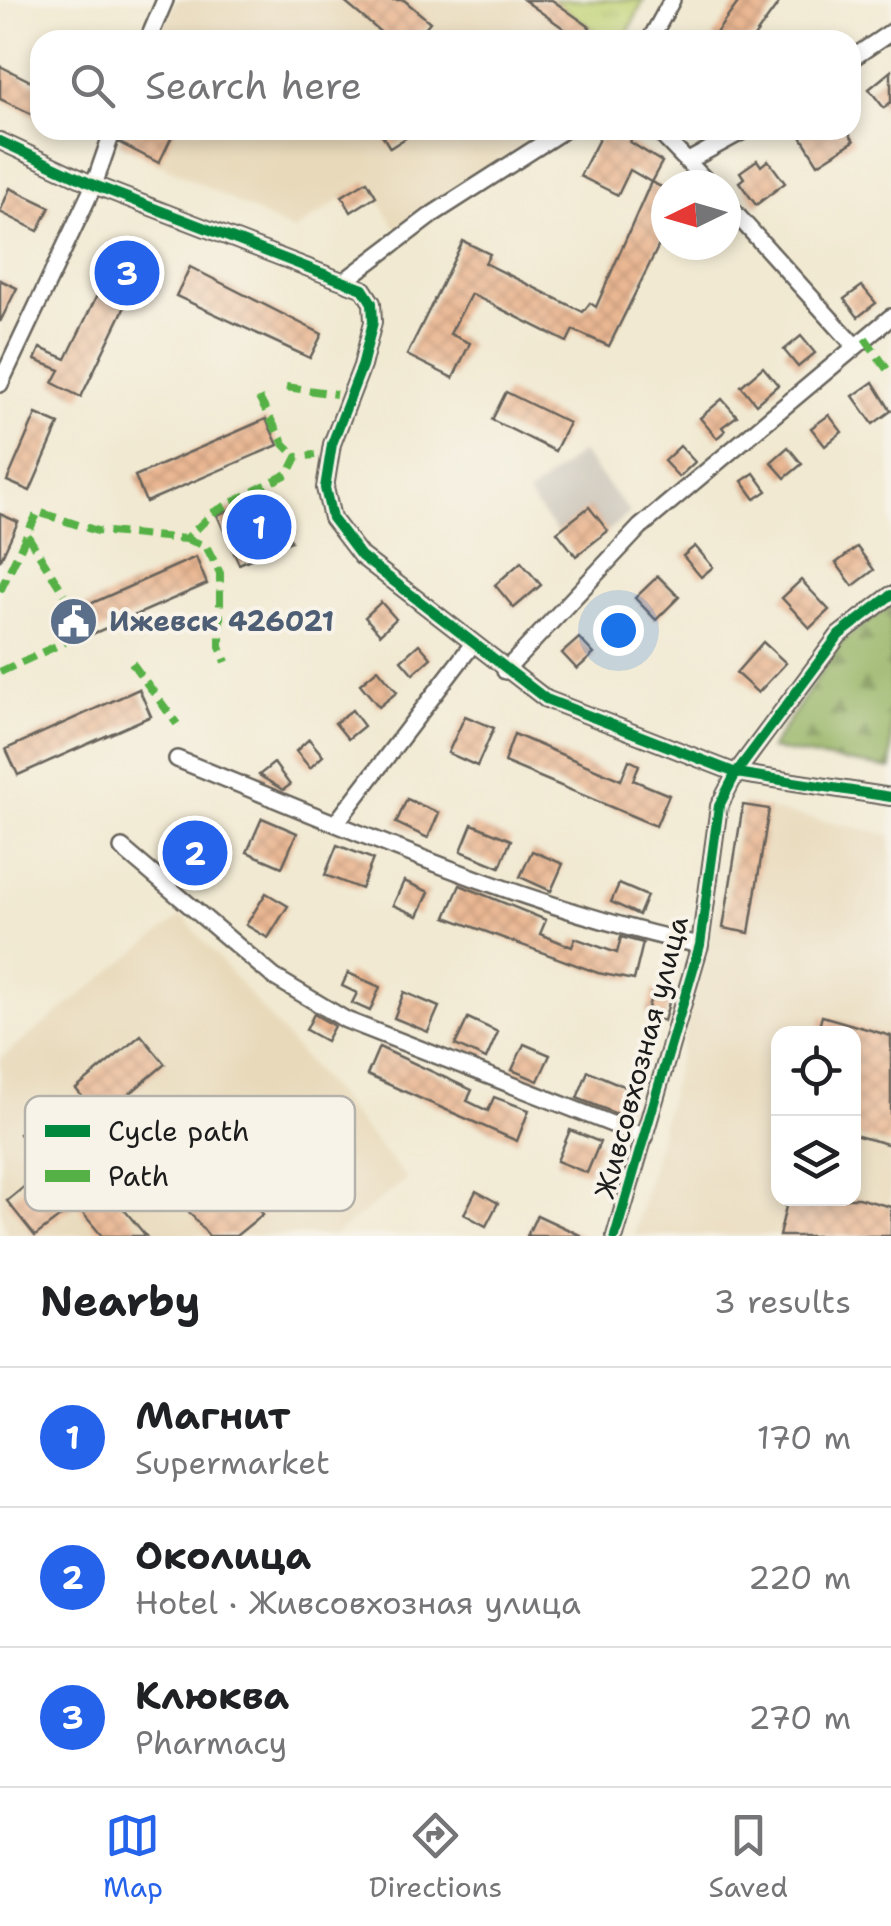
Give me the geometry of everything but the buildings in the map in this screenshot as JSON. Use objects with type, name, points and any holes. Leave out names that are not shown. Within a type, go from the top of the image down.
[{"type":"street","points":[[152,30],[165,0]]},
{"type":"street","points":[[656,30],[672,0]]},
{"type":"street","points":[[861,52],[891,32]]},
{"type":"street","points":[[0,384],[94,186],[110,140]]},
{"type":"street","points":[[346,280],[433,214],[548,140]]},
{"type":"street","points":[[668,140],[698,170]]},
{"type":"street","points":[[690,160],[727,140]]},
{"type":"street","points":[[0,141],[94,186],[346,280],[372,303],[373,322],[362,366],[332,444],[327,503],[338,526],[361,556],[505,671],[546,699],[736,774],[891,797]]},
{"type":"street","points":[[741,220],[855,346]]},
{"type":"street","points":[[505,671],[640,526],[891,317]]},
{"type":"street","name":"Живсовхозная улица","points":[[616,1236],[700,945],[719,806],[736,774],[839,635],[891,595]]},
{"type":"street","points":[[336,822],[472,645]]},
{"type":"street","name":"Живсовхозная улица","points":[[177,759],[531,900],[613,926],[700,945]]},
{"type":"street","points":[[122,848],[274,977],[346,1020],[645,1137]]},
{"type":"shaded area","points":[[177,0],[552,0],[594,30],[162,30]]},
{"type":"shaded area","points":[[532,140],[396,228],[367,182],[293,231],[118,142]]},
{"type":"shaded area","points":[[581,452],[630,513],[576,556],[527,495]]},
{"type":"shaded area","points":[[743,805],[891,835],[891,1236],[634,1236]]},
{"type":"shaded area","points":[[182,916],[336,1096],[25,1096],[25,1211],[355,1211],[355,1118],[407,1179],[333,1236],[8,1235],[0,1207],[0,1059]]},
{"type":"green space","points":[[552,0],[644,0],[629,30],[594,30]]},
{"type":"green space","points":[[891,604],[891,769],[770,749],[842,641]]},
{"type":"marked path","points":[[865,338],[891,375]]},
{"type":"marked path","points":[[286,387],[336,394]]},
{"type":"marked path","points":[[259,398],[284,444],[297,457]]},
{"type":"marked path","points":[[0,591],[38,512],[97,531],[186,539],[214,512],[289,473],[297,457],[315,455]]},
{"type":"marked path","points":[[27,535],[64,594]]},
{"type":"marked path","points":[[186,539],[206,546],[220,573],[220,647],[226,662]]},
{"type":"marked path","points":[[0,672],[65,642]]},
{"type":"marked path","points":[[132,663],[177,724]]},
{"type":"cycle path","points":[[0,141],[94,185],[363,289],[372,303],[373,322],[362,366],[332,444],[325,488],[332,518],[361,556],[546,699],[736,773],[891,797]]},
{"type":"cycle path","points":[[615,1236],[700,945],[719,806],[736,773],[839,635],[891,595]]},
{"type":"place","name":"Клюква","points":[[127,273]]},
{"type":"place","name":"Магнит","points":[[259,527]]},
{"type":"place","name":"Ижевск 426021","points":[[74,621]]},
{"type":"place","name":"Околица","points":[[195,853]]}]
